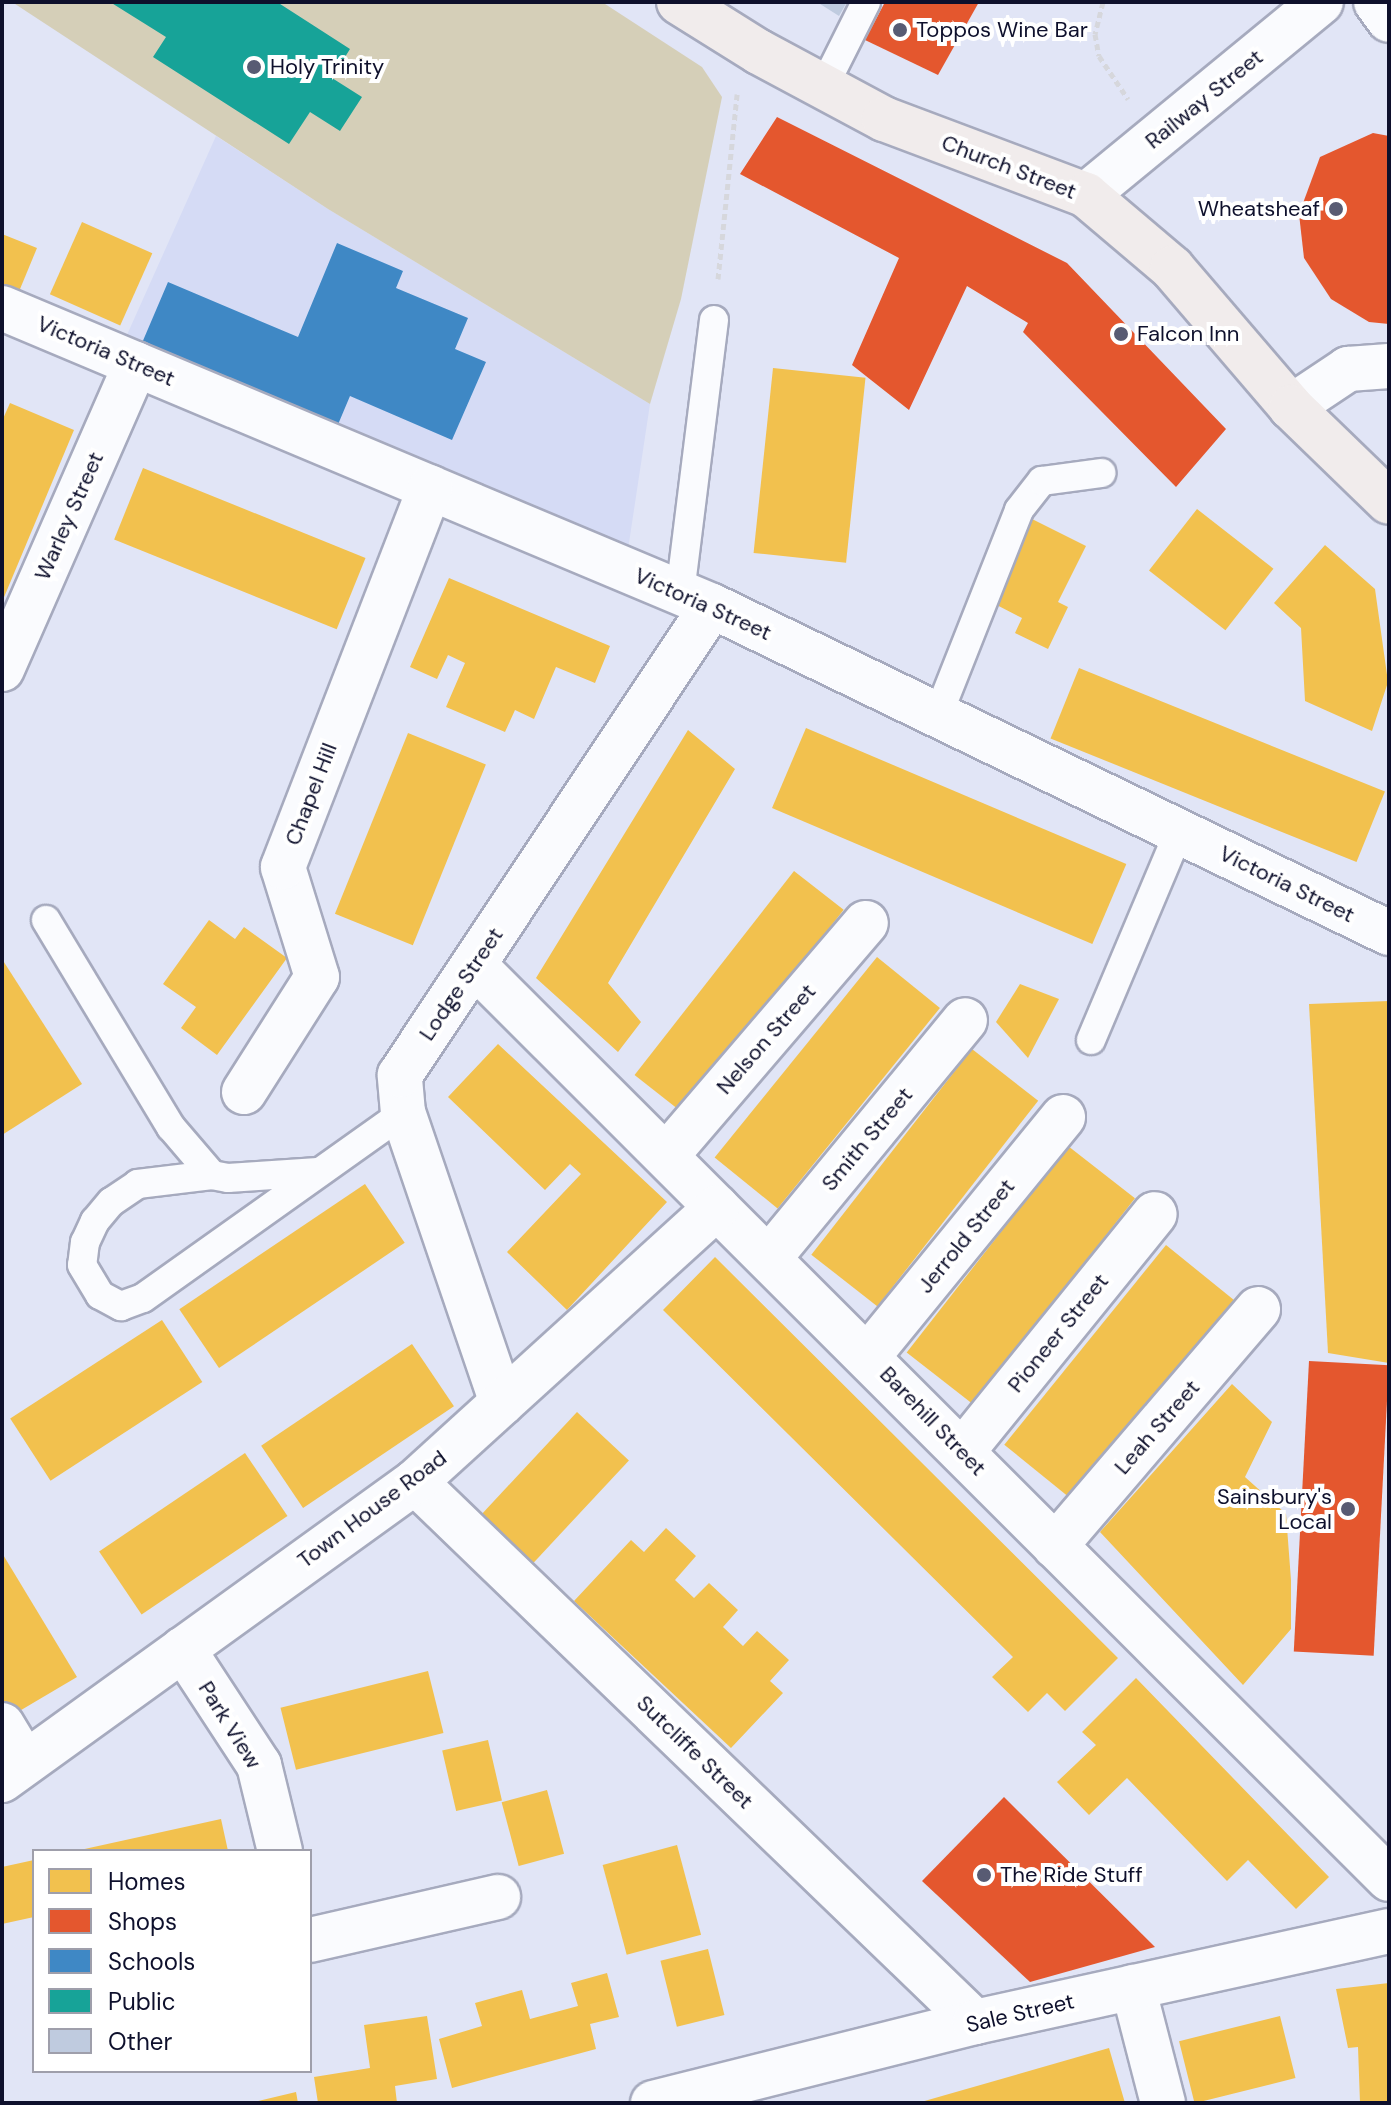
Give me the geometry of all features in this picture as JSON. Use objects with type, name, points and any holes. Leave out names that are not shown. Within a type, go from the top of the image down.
[{"type":"highway","name":"Church Street","points":[[679,2],[759,52],[884,119],[1086,195],[1172,268],[1291,407],[1389,502]]},
{"type":"street","name":"Railway Street","points":[[1086,195],[1321,2]]},
{"type":"street","points":[[1376,2],[1389,20]]},
{"type":"street","name":"Victoria Street","points":[[2,308],[696,600],[1389,933]]},
{"type":"street","name":"Warley Street","points":[[2,669],[136,364]]},
{"type":"street","points":[[1291,407],[1348,369],[1389,366]]},
{"type":"street","name":"Chapel Hill","points":[[244,1092],[317,977],[283,867],[430,488]]},
{"type":"street","name":"Lodge Street","points":[[502,1403],[403,1113],[400,1075],[474,965],[696,600]]},
{"type":"street","name":"Nelson Street","points":[[666,1156],[866,923]]},
{"type":"street","name":"Barehill Street","points":[[474,965],[869,1355],[1055,1546],[1389,1879]]},
{"type":"street","name":"Smith Street","points":[[769,1258],[965,1020]]},
{"type":"street","name":"Jerrold Street","points":[[869,1355],[1063,1117]]},
{"type":"street","name":"Town House Road","points":[[14,1771],[415,1482],[717,1207]]},
{"type":"street","name":"Pioneer Street","points":[[962,1452],[1155,1214]]},
{"type":"street","name":"Leah Street","points":[[1055,1546],[1258,1309]]},
{"type":"street","name":"Sutcliffe Street","points":[[415,1482],[975,2022]]},
{"type":"street","name":"Park View","points":[[183,1649],[259,1765],[280,1849]]},
{"type":"street","points":[[2,1725],[14,1771]]},
{"type":"street","points":[[312,1940],[498,1897]]},
{"type":"street","name":"Sale Street","points":[[653,2103],[975,2022],[1389,1931]]},
{"type":"street","points":[[1133,1987],[1163,2103]]},
{"type":"lane","points":[[823,88],[866,2]]},
{"type":"lane","points":[[696,600],[714,320]]},
{"type":"lane","points":[[938,715],[1019,510],[1042,481],[1101,473]]},
{"type":"lane","points":[[1091,1040],[1179,832]]},
{"type":"lane","points":[[46,920],[171,1127],[212,1175]]},
{"type":"lane","points":[[319,1172],[228,1178],[212,1175],[138,1184],[111,1202],[95,1221],[85,1242],[82,1265],[100,1295],[121,1306],[143,1298],[403,1113]]},
{"type":"path","points":[[1103,2],[1095,34],[1099,56],[1156,138]]},
{"type":"path","points":[[714,320],[738,90],[759,52]]},
{"type":"shaded area","points":[[12,2],[602,2],[702,67],[722,97],[681,299],[650,404],[328,209]]},
{"type":"shaded area","points":[[216,136],[328,209],[650,404],[627,556],[122,346]]},
{"type":"building: Homes","points":[[82,222],[152,253],[120,325],[50,294]]},
{"type":"building: Homes","points":[[2,234],[37,248],[13,306],[2,301]]},
{"type":"building: Homes","points":[[773,368],[865,378],[846,563],[754,553]]},
{"type":"building: Homes","points":[[10,403],[74,430],[2,602],[2,421]]},
{"type":"building: Homes","points":[[143,468],[366,558],[337,629],[114,539]]},
{"type":"building: Homes","points":[[1197,509],[1273,569],[1225,630],[1149,570]]},
{"type":"building: Homes","points":[[1030,518],[1086,546],[1058,602],[1068,607],[1048,649],[1015,633],[1022,618],[989,601]]},
{"type":"building: Homes","points":[[1325,545],[1375,589],[1388,682],[1372,731],[1305,701],[1301,628],[1274,603]]},
{"type":"building: Homes","points":[[449,578],[610,646],[595,683],[556,667],[534,719],[515,710],[505,732],[446,707],[465,663],[448,655],[437,679],[410,667]]},
{"type":"building: Homes","points":[[1079,668],[1385,792],[1357,862],[1051,738]]},
{"type":"building: Homes","points":[[806,728],[1126,864],[1092,944],[772,808]]},
{"type":"building: Homes","points":[[688,730],[735,769],[608,983],[641,1022],[618,1052],[536,978]]},
{"type":"building: Homes","points":[[408,733],[486,764],[413,945],[335,914]]},
{"type":"building: Homes","points":[[794,871],[844,910],[684,1114],[635,1075]]},
{"type":"building: Homes","points":[[209,920],[235,939],[244,927],[287,958],[217,1055],[181,1028],[196,1007],[163,984]]},
{"type":"building: Homes","points":[[877,957],[940,1008],[778,1208],[715,1158]]},
{"type":"building: Homes","points":[[2,959],[82,1084],[2,1135]]},
{"type":"building: Homes","points":[[1020,984],[1059,999],[1028,1058],[996,1022]]},
{"type":"building: Homes","points":[[1389,1001],[1389,1363],[1328,1353],[1309,1004]]},
{"type":"building: Homes","points":[[498,1044],[667,1202],[567,1310],[507,1252],[581,1174],[570,1164],[545,1190],[448,1097]]},
{"type":"building: Homes","points":[[972,1049],[1038,1101],[878,1306],[811,1255]]},
{"type":"building: Homes","points":[[1068,1146],[1135,1198],[974,1405],[907,1352]]},
{"type":"building: Homes","points":[[365,1184],[405,1243],[219,1368],[179,1309]]},
{"type":"building: Homes","points":[[1166,1245],[1235,1301],[1073,1501],[1004,1445]]},
{"type":"building: Homes","points":[[715,1257],[1118,1658],[1065,1711],[1047,1693],[1028,1712],[992,1677],[1013,1657],[663,1310]]},
{"type":"building: Homes","points":[[162,1320],[202,1382],[51,1481],[10,1419]]},
{"type":"building: Homes","points":[[412,1344],[454,1406],[303,1508],[261,1446]]},
{"type":"building: Homes","points":[[1232,1384],[1272,1422],[1245,1477],[1286,1514],[1291,1580],[1291,1629],[1243,1685],[1100,1532]]},
{"type":"building: Homes","points":[[577,1412],[629,1460],[527,1569],[475,1521]]},
{"type":"building: Homes","points":[[245,1453],[287,1516],[142,1614],[99,1551]]},
{"type":"building: Homes","points":[[666,1528],[696,1556],[675,1580],[694,1598],[709,1583],[738,1610],[723,1627],[743,1646],[757,1631],[789,1660],[770,1681],[783,1693],[731,1748],[574,1601],[631,1540],[644,1552]]},
{"type":"building: Homes","points":[[2,1553],[77,1677],[11,1716],[2,1701]]},
{"type":"building: Homes","points":[[428,1671],[443,1733],[296,1770],[281,1708]]},
{"type":"building: Homes","points":[[1136,1678],[1329,1877],[1296,1909],[1248,1860],[1227,1881],[1127,1778],[1089,1815],[1057,1782],[1096,1745],[1082,1732]]},
{"type":"building: Homes","points":[[488,1740],[502,1800],[456,1811],[442,1751]]},
{"type":"building: Homes","points":[[547,1790],[564,1854],[519,1866],[502,1802]]},
{"type":"building: Homes","points":[[221,1819],[228,1849],[85,1849]]},
{"type":"building: Homes","points":[[677,1845],[701,1935],[627,1955],[603,1865]]},
{"type":"building: Homes","points":[[32,1860],[32,1917],[2,1924],[2,1867]]},
{"type":"building: Homes","points":[[708,1949],[724,2015],[677,2027],[660,1961]]},
{"type":"building: Homes","points":[[607,1973],[619,2017],[590,2024],[596,2049],[452,2088],[439,2039],[482,2026],[475,2003],[522,1990],[530,2019],[578,2006],[571,1983]]},
{"type":"building: Homes","points":[[1389,1983],[1389,2103],[1360,2103],[1358,2047],[1348,2048],[1336,1989]]},
{"type":"building: Homes","points":[[427,2016],[437,2079],[395,2086],[397,2103],[318,2103],[314,2077],[370,2068],[364,2025]]},
{"type":"building: Homes","points":[[1280,2016],[1295,2078],[1195,2103],[1179,2041]]},
{"type":"building: Homes","points":[[1109,2048],[1125,2103],[921,2103],[921,2102]]},
{"type":"building: Homes","points":[[296,2092],[298,2103],[254,2103],[254,2102]]},
{"type":"building: Shops","points":[[885,2],[979,2],[938,75],[865,40]]},
{"type":"building: Shops","points":[[777,117],[1067,263],[1226,429],[1176,487],[1023,332],[1028,323],[967,286],[909,410],[852,365],[899,258],[740,174]]},
{"type":"building: Shops","points":[[1373,133],[1389,136],[1389,324],[1369,322],[1331,299],[1304,258],[1299,214],[1320,157]]},
{"type":"building: Shops","name":"Sainsbury's Local","points":[[1309,1361],[1389,1365],[1374,1656],[1294,1652]]},
{"type":"building: Shops","points":[[1004,1797],[1155,1947],[1030,1982],[922,1881]]},
{"type":"building: Schools","points":[[337,243],[403,271],[396,288],[468,318],[455,349],[486,362],[452,440],[350,396],[334,434],[139,350],[168,282],[298,337]]},
{"type":"building: Public","name":"Holy Trinity","points":[[110,2],[277,2],[350,49],[332,78],[362,97],[340,131],[310,112],[289,144],[153,57],[166,37]]},
{"type":"building: Other","points":[[817,2],[847,2],[839,16]]},
{"type":"place","name":"Toppos Wine Bar","points":[[900,30]]},
{"type":"place","name":"Holy Trinity","points":[[254,67]]},
{"type":"place","name":"Wheatsheaf","points":[[1336,209]]},
{"type":"place","name":"Falcon Inn","points":[[1121,334]]},
{"type":"place","name":"Sainsbury's Local","points":[[1348,1509]]},
{"type":"place","name":"The Ride Stuff","points":[[984,1875]]}]
